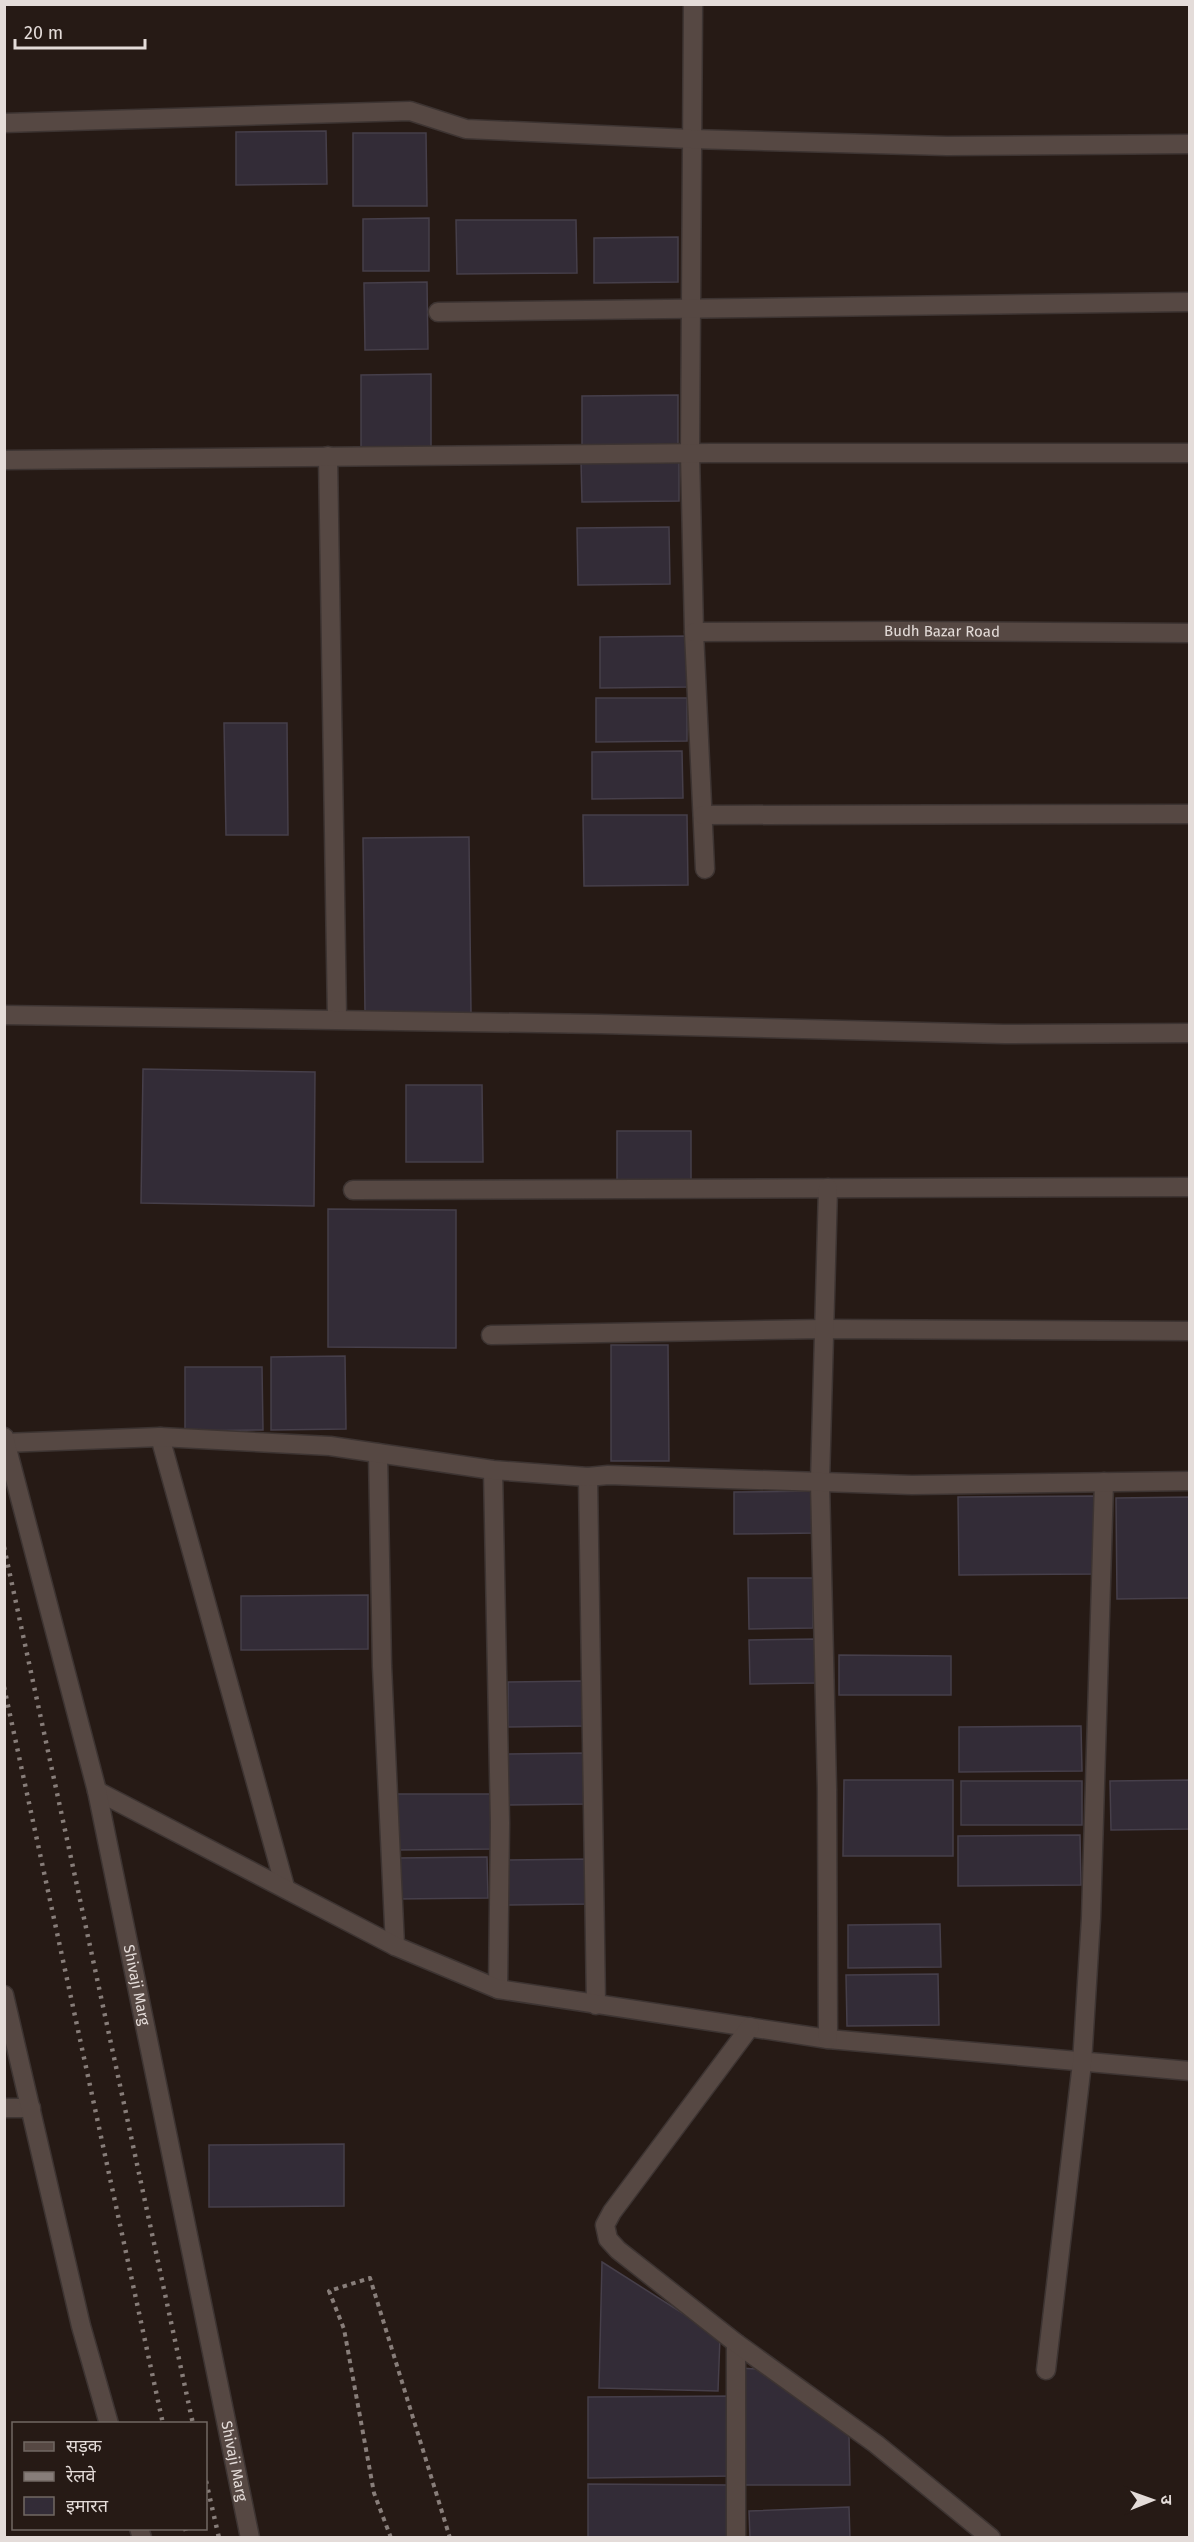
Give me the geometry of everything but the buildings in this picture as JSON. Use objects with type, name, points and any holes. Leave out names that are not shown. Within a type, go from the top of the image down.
[{"type":"street","points":[[693,4],[690,453],[694,632],[705,869]]},
{"type":"street","points":[[4,123],[410,111],[466,129],[692,139],[947,146],[1190,144]]},
{"type":"street","points":[[438,312],[1190,302]]},
{"type":"street","points":[[4,460],[690,453],[1190,453]]},
{"type":"street","points":[[328,456],[337,1020]]},
{"type":"street","name":"Budh Bazar Road","points":[[694,632],[1190,633]]},
{"type":"street","points":[[703,815],[1190,814]]},
{"type":"street","points":[[4,1015],[1004,1034],[1190,1033]]},
{"type":"street","points":[[352,1190],[1190,1187]]},
{"type":"street","points":[[828,1188],[820,1482],[827,1789],[828,2039]]},
{"type":"street","points":[[491,1335],[824,1329],[1190,1331]]},
{"type":"street","points":[[160,1437],[285,1887]]},
{"type":"street","points":[[5,1441],[160,1437],[330,1446],[493,1470],[588,1477],[912,1485],[1190,1481]]},
{"type":"street","name":"Shivaji Marg","points":[[5,1441],[97,1791],[250,2538]]},
{"type":"street","points":[[378,1453],[382,1666],[395,1946]]},
{"type":"street","points":[[493,1470],[500,1823],[498,1989]]},
{"type":"street","points":[[588,1477],[596,2005]]},
{"type":"street","points":[[1046,2370],[1082,2063],[1091,1918],[1104,1482]]},
{"type":"street","points":[[97,1791],[395,1946],[498,1989],[828,2039],[1190,2071]]},
{"type":"street","points":[[4,1995],[81,2326],[108,2422]]},
{"type":"street","points":[[750,2027],[612,2212],[605,2225],[608,2239],[618,2250],[736,2343],[876,2444],[991,2538]]},
{"type":"street","points":[[4,2108],[31,2108]]},
{"type":"street","points":[[736,2343],[736,2538]]},
{"type":"path","points":[[391,2538],[374,2493],[344,2329],[329,2291],[370,2278],[450,2538]]},
{"type":"railway","points":[[4,1547],[193,2422]]},
{"type":"railway","points":[[4,1687],[163,2422]]},
{"type":"railway","points":[[207,2485],[219,2538]]},
{"type":"railway","points":[[186,2530],[188,2538]]}]
